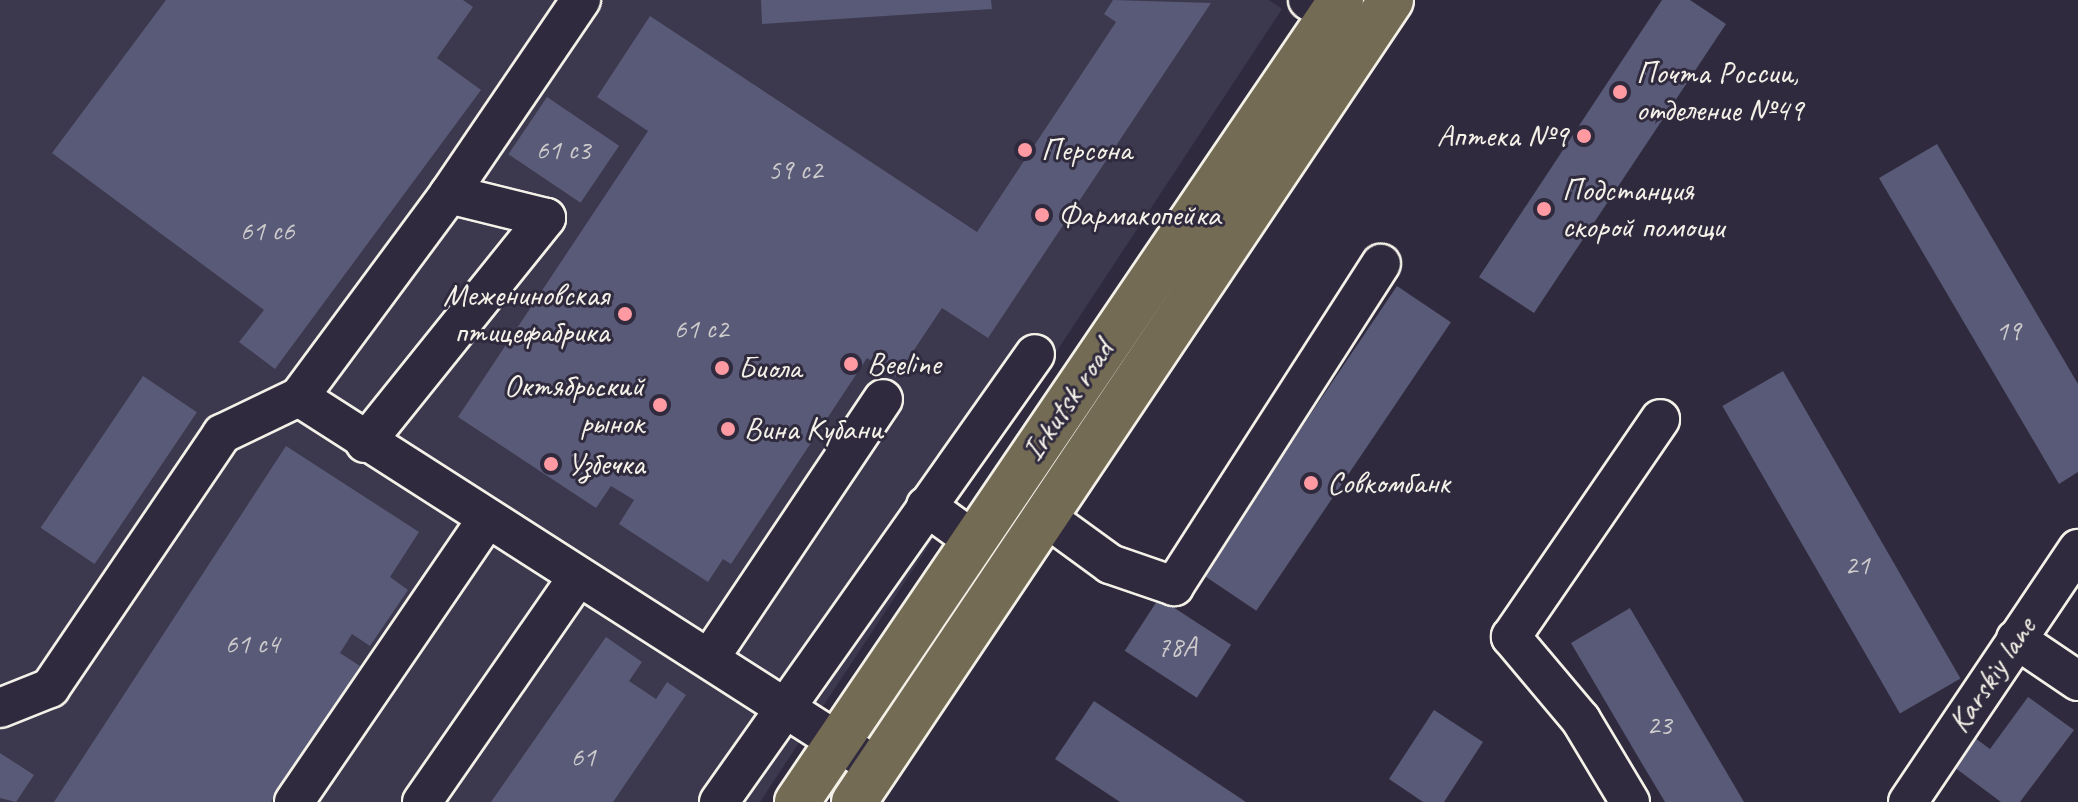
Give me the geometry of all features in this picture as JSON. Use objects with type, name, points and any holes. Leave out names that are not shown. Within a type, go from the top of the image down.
[{"type":"main road","name":"Irkutsk road","points":[[797,802],[973,540],[1337,13],[1391,0]]},
{"type":"main road","name":"Irkutsk road","points":[[867,791],[1047,518],[1337,13]]},
{"type":"street","points":[[0,708],[50,688],[222,434],[299,397],[449,194],[581,0]]},
{"type":"street","points":[[365,443],[546,218],[449,194]]},
{"type":"street","points":[[1047,518],[1110,564],[1174,586],[1381,264]]},
{"type":"street","points":[[719,802],[1035,354]]},
{"type":"street","points":[[299,397],[365,443],[578,577],[711,656],[786,707],[836,744],[867,791]]},
{"type":"street","points":[[711,656],[883,399]]},
{"type":"street","points":[[1630,802],[1581,720],[1511,637],[1660,419]]},
{"type":"street","points":[[926,506],[973,540]]},
{"type":"street","points":[[294,802],[487,519]]},
{"type":"street","name":"Karskiy lane","points":[[1908,802],[2078,549]]},
{"type":"street","points":[[422,802],[578,577]]},
{"type":"street","points":[[2016,639],[2078,681]]},
{"type":"shaded area","name":"Октябрьский рынок","points":[[0,0],[1269,0],[1282,9],[760,802],[0,802]]},
{"type":"building","points":[[166,0],[463,0],[473,7],[437,58],[481,90],[275,369],[239,342],[264,310],[52,153]]},
{"type":"building","points":[[761,0],[991,0],[992,9],[762,24]]},
{"type":"building","points":[[1113,0],[1211,3],[988,338],[942,308],[896,377],[867,358],[731,564],[723,559],[708,582],[619,524],[634,500],[611,486],[596,508],[458,417],[648,131],[597,97],[650,16],[977,232],[1116,22],[1104,14]]},
{"type":"building","points":[[1662,0],[1690,0],[1726,24],[1534,313],[1479,277]]},
{"type":"building","points":[[547,97],[619,146],[581,203],[508,154]]},
{"type":"building","points":[[1937,144],[2078,384],[2078,472],[2059,484],[1879,178]]},
{"type":"building","points":[[1397,286],[1451,322],[1256,611],[1202,575]]},
{"type":"building","points":[[1783,371],[1960,678],[1900,713],[1722,406]]},
{"type":"building","points":[[143,376],[197,412],[95,564],[41,528]]},
{"type":"building","points":[[286,446],[419,532],[390,577],[408,590],[370,646],[352,634],[340,653],[360,666],[271,802],[54,802]]},
{"type":"building","points":[[1159,598],[1231,645],[1197,698],[1125,651]]},
{"type":"building","points":[[1630,608],[1744,802],[1665,802],[1571,643]]},
{"type":"building","points":[[606,637],[642,662],[629,681],[656,699],[667,682],[686,695],[613,802],[491,802]]},
{"type":"building","points":[[2028,697],[2074,730],[2020,802],[2001,802],[1954,767],[1975,738],[1990,749]]},
{"type":"building","points":[[1094,701],[1246,802],[1120,802],[1055,759]]},
{"type":"building","points":[[1434,710],[1483,742],[1444,802],[1423,802],[1389,779]]},
{"type":"building","points":[[0,753],[34,775],[16,802],[0,798]]},
{"type":"place","name":"Почта России, отделение №49","points":[[1620,92]]},
{"type":"place","name":"Аптека №9","points":[[1584,136]]},
{"type":"place","name":"Персона","points":[[1025,150]]},
{"type":"place","name":"Подстанция скорой помощи","points":[[1544,209]]},
{"type":"place","name":"Фармакопейка","points":[[1042,215]]},
{"type":"place","name":"Межениновская птицефабрика","points":[[625,314]]},
{"type":"place","name":"Beeline","points":[[851,364]]},
{"type":"place","name":"Биола","points":[[722,368]]},
{"type":"place","name":"Октябрьский рынок","points":[[660,405]]},
{"type":"place","name":"Вина Кубани","points":[[728,429]]},
{"type":"place","name":"Узбечка","points":[[551,464]]},
{"type":"place","name":"Совкомбанк","points":[[1311,483]]}]
